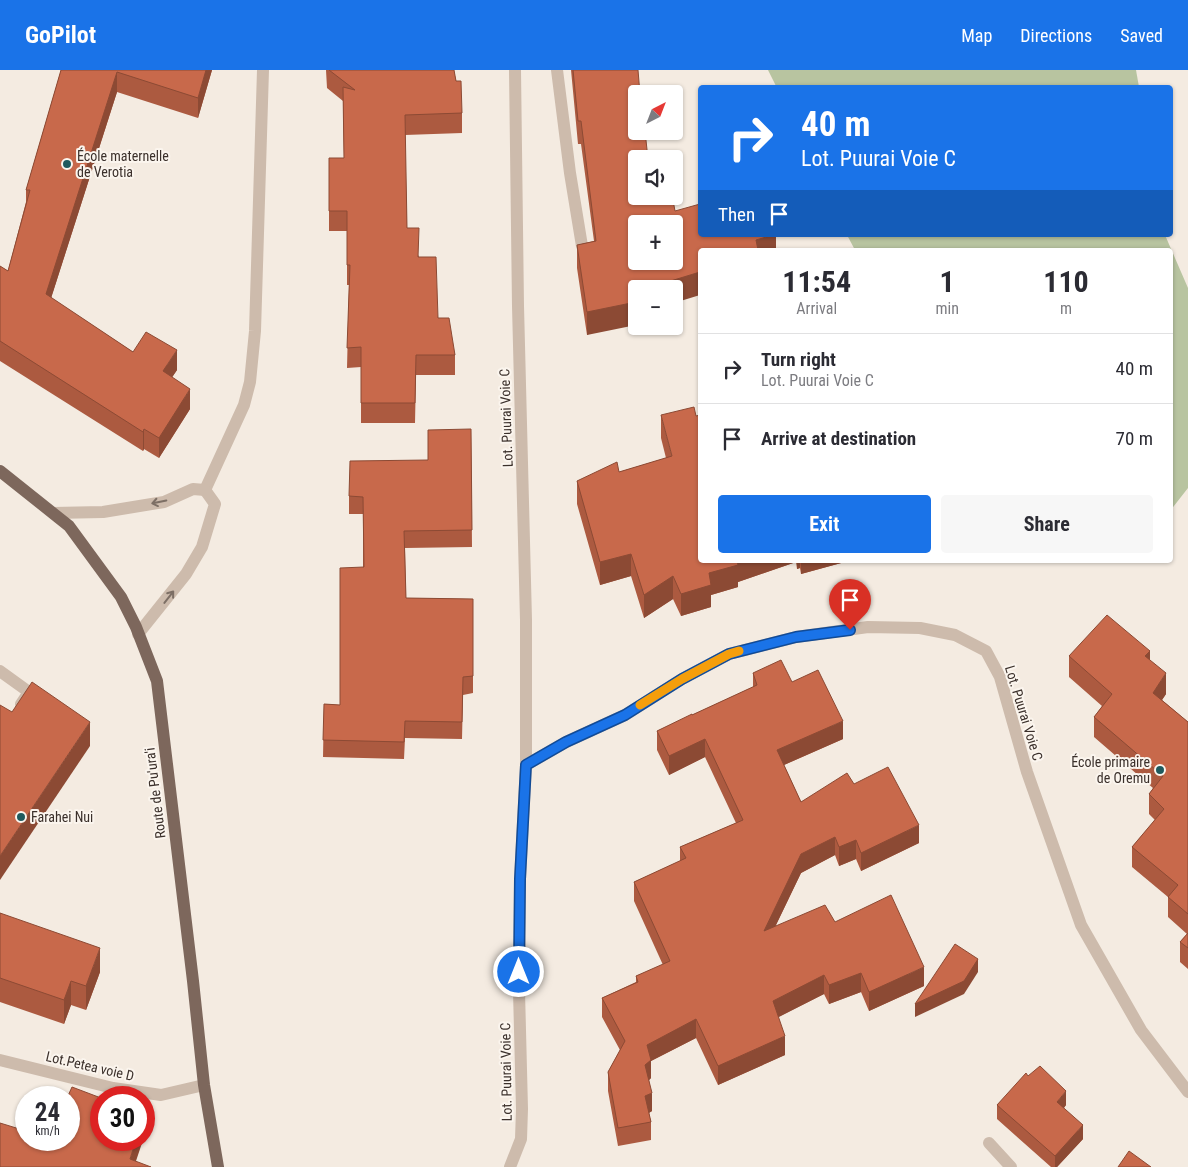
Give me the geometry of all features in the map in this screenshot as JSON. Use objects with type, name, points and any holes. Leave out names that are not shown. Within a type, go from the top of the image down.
[{"type":"main road","name":"Route de Pu'ura'i","points":[[0,471],[69,526],[121,597],[157,682],[204,1085],[218,1167]]},
{"type":"street","points":[[205,490],[244,405],[250,382],[255,331],[263,70]]},
{"type":"street","name":"Lot. Puurai Voie C","points":[[510,1167],[521,1140],[520,879],[526,765],[526,620],[518,297],[515,70]]},
{"type":"street","points":[[557,70],[570,173],[582,246]]},
{"type":"street","points":[[52,512],[103,512],[164,502],[193,488],[205,490],[215,504],[202,547],[186,574],[138,634]]},
{"type":"street","name":"Lot. Puurai Voie C","points":[[526,765],[566,742],[625,715],[682,679],[729,654],[796,637],[868,627],[920,628],[955,636],[986,651],[1000,677],[1027,772],[1081,925],[1142,1030],[1188,1092]]},
{"type":"street","points":[[0,671],[29,692],[14,716]]},
{"type":"street","name":"Lot.Petea voie D","points":[[0,1060],[113,1088],[162,1095],[204,1085]]},
{"type":"street","points":[[989,1143],[1012,1167]]},
{"type":"green space","points":[[768,70],[1136,70],[1139,85],[776,85]]},
{"type":"green space","points":[[848,237],[1166,237],[1171,248],[854,248]]},
{"type":"green space","points":[[1173,253],[1188,288],[1188,488],[1173,507]]},
{"type":"building","points":[[61,70],[206,70],[198,98],[117,72],[46,294],[133,352],[146,332],[177,350],[163,371],[190,389],[159,438],[144,429],[143,432],[0,341],[0,266],[8,271],[30,190],[26,190]]},
{"type":"building","points":[[329,70],[454,70],[456,81],[461,81],[462,113],[405,115],[407,228],[419,228],[418,257],[436,257],[438,318],[449,318],[455,355],[416,355],[415,403],[361,403],[361,347],[347,348],[350,265],[347,265],[347,211],[329,211],[329,158],[344,158],[343,87],[355,90]]},
{"type":"building","points":[[573,70],[638,70],[639,85],[628,85],[628,140],[646,140],[647,150],[628,150],[628,205],[674,205],[675,211],[698,205],[698,237],[766,237],[756,240],[758,248],[698,248],[698,273],[674,280],[628,280],[628,304],[587,312],[577,245],[596,241],[581,121],[578,121]]},
{"type":"building","points":[[694,407],[696,416],[698,416],[698,563],[738,563],[738,565],[709,573],[711,585],[681,594],[673,576],[644,595],[631,554],[600,562],[577,481],[617,462],[619,472],[672,456],[661,415]]},
{"type":"building","points":[[471,429],[472,530],[404,531],[406,598],[473,599],[473,676],[463,677],[462,722],[405,721],[404,742],[323,740],[324,704],[340,705],[340,568],[364,567],[363,497],[349,496],[350,461],[428,460],[428,430]]},
{"type":"building","name":"École primaire de Oremu","points":[[1107,615],[1150,651],[1145,656],[1166,673],[1153,693],[1188,722],[1188,914],[1168,897],[1178,885],[1132,847],[1164,809],[1149,794],[1163,776],[1094,717],[1112,694],[1069,656]]},
{"type":"building","points":[[781,660],[792,682],[818,670],[843,721],[777,750],[801,802],[847,773],[854,784],[888,767],[919,825],[861,853],[856,840],[839,847],[835,837],[801,854],[764,931],[825,905],[835,922],[891,895],[924,967],[869,992],[861,973],[829,985],[824,975],[773,1001],[785,1036],[718,1066],[696,1019],[647,1045],[651,1060],[645,1065],[652,1093],[645,1096],[651,1122],[618,1128],[608,1072],[625,1041],[602,998],[638,982],[636,976],[670,961],[634,882],[686,858],[680,847],[743,820],[705,739],[669,756],[657,731],[757,685],[753,673]]},
{"type":"building","name":"Farahei Nui","points":[[32,682],[90,722],[0,856],[0,705],[12,712]]},
{"type":"building","points":[[0,913],[100,948],[86,986],[71,981],[64,1000],[0,978]]},
{"type":"building","points":[[1188,933],[1188,948],[1180,942]]},
{"type":"building","points":[[955,944],[978,959],[964,981],[915,1004]]},
{"type":"building","points":[[1040,1066],[1066,1091],[1057,1102],[1083,1125],[1055,1156],[997,1105],[1026,1073],[1028,1076]]},
{"type":"building","points":[[80,1090],[90,1094],[90,1151],[133,1151],[130,1159],[151,1167],[0,1167],[0,1123],[15,1128],[15,1151],[80,1151]]},
{"type":"building","points":[[1129,1151],[1151,1167],[1118,1167]]},
{"type":"slow traffic","points":[[640,705],[682,679],[729,654],[739,651]]},
{"type":"place","name":"École maternelle de Verotia","points":[[67,164]]},
{"type":"place","name":"École primaire de Oremu","points":[[1160,770]]},
{"type":"place","name":"Farahei Nui","points":[[21,817]]},
{"type":"route","points":[[519,972],[520,879],[526,765],[566,742],[625,715],[682,679],[729,654],[796,637],[850,630]]}]
